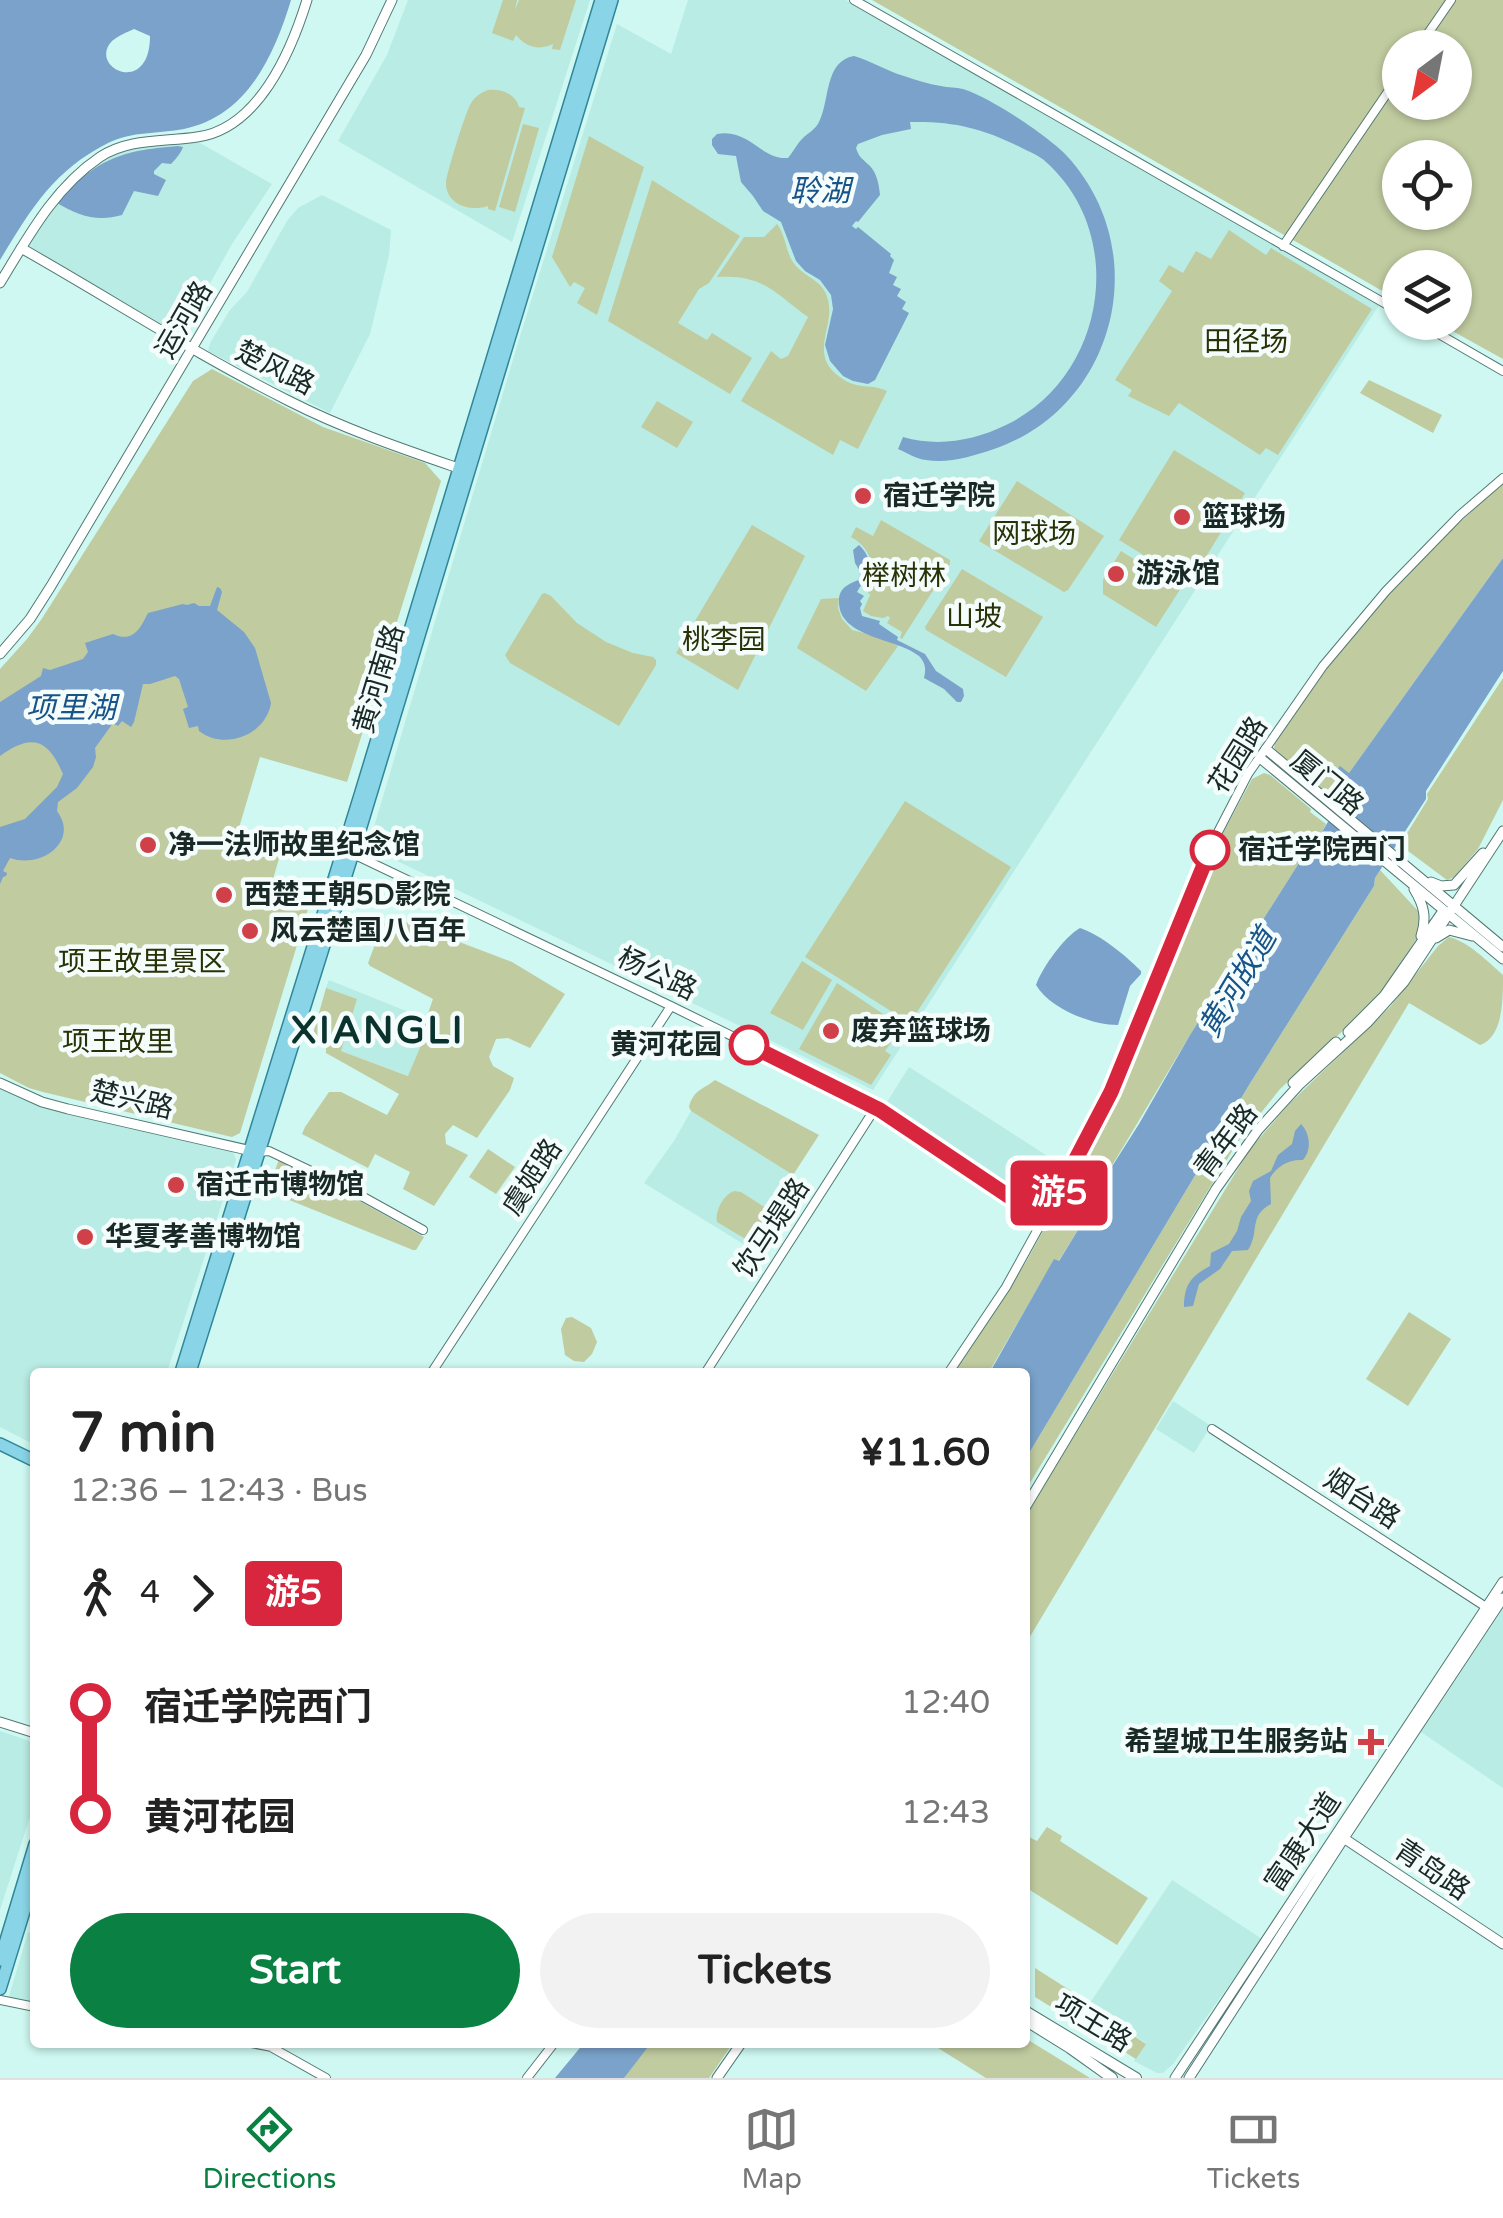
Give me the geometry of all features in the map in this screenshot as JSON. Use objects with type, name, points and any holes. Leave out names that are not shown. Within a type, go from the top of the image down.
[{"type":"main road","name":"黄河南路","points":[[464,470],[602,0]]},
{"type":"main road","name":"黄河南路","points":[[192,1368],[254,1151],[612,0]]},
{"type":"main road","points":[[0,1444],[30,1459]]},
{"type":"main road","points":[[0,1452],[30,1467]]},
{"type":"main road","points":[[0,1960],[30,1861]]},
{"type":"main road","points":[[0,1989],[26,1923],[30,1902]]},
{"type":"main road","name":"项王路","points":[[1030,2014],[1136,2078]]},
{"type":"main road","name":"项王路","points":[[1030,2023],[1112,2078]]},
{"type":"street","points":[[0,283],[54,198],[100,157],[116,148],[153,140],[201,137],[221,131],[252,108],[292,42],[307,0]]},
{"type":"street","name":"运河路","points":[[0,654],[30,619],[192,350],[366,55],[392,0]]},
{"type":"street","points":[[854,0],[1382,302]]},
{"type":"street","points":[[1430,30],[1450,0]]},
{"type":"street","points":[[1283,246],[1382,100]]},
{"type":"street","name":"楚风路","points":[[22,248],[192,350],[292,403],[464,470]]},
{"type":"street","points":[[1449,340],[1503,371]]},
{"type":"street","name":"花园路","points":[[952,1368],[1006,1287],[1111,1092],[1204,865],[1243,784],[1324,666],[1386,591],[1460,515],[1503,478]]},
{"type":"street","name":"厦门路","points":[[1263,753],[1486,938],[1503,959]]},
{"type":"street","name":"青年路","points":[[1485,855],[1503,822]]},
{"type":"street","name":"青年路","points":[[1030,1500],[1240,1154],[1300,1085],[1389,1000],[1503,832]]},
{"type":"street","name":"杨公路","points":[[348,851],[876,1108],[1044,1220]]},
{"type":"street","points":[[1419,877],[1441,886],[1454,886],[1485,855]]},
{"type":"street","points":[[1485,855],[1465,897],[1486,938]]},
{"type":"street","points":[[1401,869],[1420,900],[1425,919],[1410,967]]},
{"type":"street","name":"厦门路","points":[[1401,869],[1419,877],[1449,907]]},
{"type":"street","points":[[1410,967],[1444,931],[1486,938]]},
{"type":"street","name":"厦门路","points":[[1486,938],[1503,947]]},
{"type":"street","name":"青年路","points":[[1030,1490],[1212,1186],[1251,1131],[1410,967]]},
{"type":"street","name":"虞姬路","points":[[435,1368],[671,1006]]},
{"type":"street","name":"楚兴路","points":[[0,1083],[68,1109],[254,1151]]},
{"type":"street","name":"饮马堤路","points":[[709,1368],[876,1108]]},
{"type":"street","points":[[254,1151],[281,1157],[423,1230]]},
{"type":"street","name":"烟台路","points":[[1212,1430],[1486,1607]]},
{"type":"street","name":"富康大道","points":[[1189,2078],[1503,1582]]},
{"type":"street","name":"富康大道","points":[[1176,2078],[1503,1598]]},
{"type":"street","points":[[0,1722],[30,1731]]},
{"type":"street","name":"青岛路","points":[[1340,1836],[1503,1944]]},
{"type":"street","points":[[0,2000],[30,2006]]},
{"type":"street","points":[[278,2048],[326,2078]]},
{"type":"street","points":[[528,2078],[550,2048]]},
{"type":"street","points":[[721,2078],[741,2048]]},
{"type":"shaded area","points":[[408,0],[590,0],[512,242],[338,141],[387,55]]},
{"type":"shaded area","name":"宿迁学院","points":[[688,0],[846,0],[1379,305],[873,1090],[368,847],[617,24],[671,54]]},
{"type":"shaded area","points":[[200,143],[272,184],[179,334],[25,246],[49,209],[92,167],[117,152]]},
{"type":"shaded area","points":[[322,195],[391,230],[370,334],[330,413],[208,351],[287,221],[298,208]]},
{"type":"shaded area","points":[[329,980],[426,1019],[420,1035],[422,1043],[409,1076],[341,1051],[326,988]]},
{"type":"shaded area","points":[[909,1067],[1066,1168],[1047,1202],[1030,1205],[884,1107]]},
{"type":"shaded area","points":[[0,1086],[26,1100],[63,1112],[233,1152],[236,1160],[168,1368],[30,1368],[30,1442],[0,1427]]},
{"type":"shaded area","points":[[691,1111],[809,1185],[763,1256],[644,1183]]},
{"type":"shaded area","points":[[1173,1401],[1211,1426],[1194,1453],[1156,1429]]},
{"type":"shaded area","points":[[1503,1609],[1503,1788],[1421,1732]]},
{"type":"shaded area","points":[[0,1731],[30,1741],[30,1817],[0,1910]]},
{"type":"shaded area","points":[[1172,1880],[1262,1939],[1173,2064],[1157,2073],[1134,2061],[1146,2043],[1090,2003]]},
{"type":"shaded area","points":[[28,1932],[30,2003],[8,2000]]},
{"type":"green space","points":[[503,0],[517,0],[515,10],[519,0],[576,0],[560,50],[552,49],[553,44],[533,47],[516,35],[513,41],[492,33]]},
{"type":"green space","points":[[872,0],[1503,0],[1503,359],[1469,340],[1472,340],[1472,250],[1382,250],[1382,291]]},
{"type":"green space","points":[[488,90],[507,93],[519,107],[525,108],[495,211],[488,206],[460,205],[450,196],[446,182],[470,105]]},
{"type":"green space","points":[[523,124],[539,128],[515,212],[499,207]]},
{"type":"green space","points":[[589,136],[644,167],[597,315],[577,303],[585,288],[574,282],[570,287],[552,257]]},
{"type":"green space","points":[[652,180],[740,236],[678,323],[707,340],[712,333],[752,358],[730,394],[608,321]]},
{"type":"green space","points":[[777,224],[792,261],[826,294],[829,310],[824,348],[828,366],[850,383],[887,391],[858,449],[840,440],[833,455],[741,401],[771,351],[781,359],[788,356],[808,317],[757,282],[717,277],[744,237],[764,237]]},
{"type":"green space","name":"田径场","points":[[1229,230],[1266,255],[1271,248],[1372,309],[1278,455],[1266,448],[1260,455],[1179,403],[1169,416],[1128,396],[1132,390],[1115,380],[1172,291],[1159,281],[1169,265],[1183,273],[1196,251],[1211,259]]},
{"type":"green space","name":"项王故里景区","points":[[212,369],[323,427],[425,463],[441,481],[347,782],[260,757],[238,831],[283,845],[268,896],[308,909],[240,1133],[232,1137],[43,1092],[0,1073],[0,669],[41,620],[193,381]]},
{"type":"green space","points":[[1369,380],[1442,415],[1433,433],[1360,393]]},
{"type":"green space","points":[[657,401],[693,422],[677,448],[641,427]]},
{"type":"green space","name":"篮球场","points":[[1174,450],[1245,493],[1201,565],[1196,563],[1186,581],[1119,540]]},
{"type":"green space","name":"网球场","points":[[1017,481],[1104,536],[1064,592],[979,541]]},
{"type":"green space","points":[[1503,482],[1503,558],[1349,773],[1340,767],[1334,775],[1347,784],[1338,803],[1279,756],[1275,743],[1339,650],[1406,573]]},
{"type":"green space","name":"榉树林","points":[[881,520],[950,560],[902,639],[902,632],[887,623],[888,616],[871,616],[863,611],[870,595],[865,588],[871,573],[870,559],[851,537],[856,527],[873,536]]},
{"type":"green space","name":"桃李园","points":[[752,525],[805,556],[738,690],[676,653]]},
{"type":"green space","points":[[1121,551],[1181,588],[1156,627],[1103,594],[1103,580]]},
{"type":"green space","name":"山坡","points":[[962,569],[1043,617],[1006,677],[926,630]]},
{"type":"green space","points":[[545,593],[577,623],[606,642],[656,660],[619,726],[510,663],[505,655]]},
{"type":"green space","points":[[839,598],[842,619],[852,630],[898,646],[866,691],[797,648],[821,599]]},
{"type":"green space","points":[[1503,678],[1503,800],[1478,849],[1447,880],[1400,845],[1428,799],[1427,794]]},
{"type":"green space","points":[[1264,773],[1270,775],[1326,824],[1190,1035],[1086,1209],[1089,1212],[1058,1262],[1054,1260],[991,1368],[957,1368],[1026,1262],[1099,1128],[1137,1045],[1216,846],[1252,779]]},
{"type":"green space","points":[[905,801],[1011,867],[910,1023],[805,957]]},
{"type":"green space","points":[[1380,870],[1420,913],[1419,935],[1363,1012],[1280,1089],[1237,1143],[1030,1483],[1030,1452],[1249,1085],[1374,886]]},
{"type":"green space","points":[[391,916],[512,962],[565,994],[530,1048],[508,1038],[496,1039],[489,1057],[493,1066],[514,1078],[510,1090],[477,1138],[453,1125],[445,1134],[446,1144],[468,1155],[434,1206],[403,1189],[410,1172],[375,1154],[368,1168],[302,1134],[329,1092],[341,1092],[387,1115],[399,1094],[326,1053],[326,1046],[311,1041],[326,988],[357,999],[341,1051],[408,1076],[422,1043],[420,1036],[433,999],[368,963],[382,926]]},
{"type":"green space","points":[[1449,937],[1456,939],[1503,975],[1500,1017],[1493,1034],[1480,1045],[1409,1003],[1030,1637],[1030,1509],[1250,1149],[1290,1103],[1390,1007]]},
{"type":"green space","points":[[802,961],[832,980],[803,1030],[770,1013]]},
{"type":"green space","points":[[837,983],[898,1024],[885,1051],[891,1055],[871,1085],[799,1049]]},
{"type":"green space","points":[[715,1080],[819,1135],[793,1175],[691,1111],[693,1097]]},
{"type":"green space","points":[[488,1149],[515,1167],[496,1194],[469,1177]]},
{"type":"green space","points":[[280,1157],[424,1237],[416,1250],[267,1191]]},
{"type":"green space","points":[[734,1191],[774,1213],[754,1244],[717,1222],[720,1205]]},
{"type":"green space","points":[[1409,1312],[1451,1339],[1408,1406],[1366,1379]]},
{"type":"green space","points":[[572,1317],[591,1328],[597,1342],[584,1362],[565,1355],[561,1329],[566,1318]]},
{"type":"green space","points":[[1047,1827],[1062,1836],[1060,1841],[1148,1898],[1117,1945],[1030,1890],[1030,1838],[1037,1841]]},
{"type":"green space","points":[[1035,1968],[1090,2003],[1077,2023],[1035,1997]]},
{"type":"green space","points":[[1095,2010],[1146,2044],[1136,2059],[1084,2027]]},
{"type":"green space","points":[[1030,2041],[1090,2078],[986,2078],[938,2048],[1030,2048]]},
{"type":"green space","points":[[645,2048],[730,2048],[709,2078],[624,2078]]},
{"type":"water","points":[[0,0],[291,0],[266,62],[241,97],[206,122],[184,129],[126,136],[89,154],[45,193],[0,260]],"holes":[[[134,29],[150,36],[141,67],[122,72],[107,60],[106,51],[120,36]]]},
{"type":"water","name":"聆湖","points":[[854,56],[898,74],[974,93],[1032,128],[1066,155],[1094,193],[1110,235],[1115,279],[1110,322],[1094,363],[1070,399],[1036,428],[994,449],[960,459],[934,461],[898,449],[903,437],[955,441],[1006,425],[1040,403],[1066,374],[1084,341],[1094,304],[1096,265],[1089,228],[1072,193],[1046,162],[993,135],[967,127],[910,122],[911,129],[858,144],[858,154],[876,176],[880,195],[852,226],[891,254],[894,260],[889,273],[897,277],[893,285],[901,289],[897,296],[906,302],[902,309],[909,313],[875,380],[868,384],[843,376],[830,361],[825,345],[833,309],[831,295],[820,280],[796,261],[781,222],[763,211],[741,182],[736,156],[718,154],[712,139],[728,133],[770,154],[788,158],[819,122],[837,65]]},
{"type":"water","points":[[183,147],[173,162],[162,163],[154,171],[166,180],[158,196],[134,191],[122,215],[88,217],[56,201],[85,175],[111,160],[139,151]]},
{"type":"water","points":[[859,545],[869,563],[857,592],[864,596],[860,601],[862,616],[880,621],[897,640],[925,654],[936,671],[963,689],[961,702],[924,678],[925,667],[919,656],[858,630],[841,613],[840,593],[861,573],[853,550]]},
{"type":"water","name":"黄河故道","points":[[1503,558],[1503,671],[1426,791],[1426,799],[1375,878],[1374,886],[1249,1085],[1030,1452],[1030,1368],[992,1368],[1054,1259],[1059,1261],[1089,1212],[1085,1209],[1190,1035],[1346,792],[1347,784],[1333,775],[1340,766],[1349,773]]},
{"type":"water","name":"项里湖","points":[[217,587],[222,592],[217,610],[244,632],[255,648],[271,703],[261,724],[232,739],[209,737],[198,726],[189,728],[183,709],[188,707],[179,679],[175,676],[143,684],[131,727],[122,721],[118,726],[113,723],[95,748],[93,767],[77,788],[58,802],[64,833],[60,842],[33,860],[10,858],[0,884],[0,827],[25,819],[57,787],[63,774],[51,753],[38,743],[21,744],[0,756],[0,702],[41,676],[43,668],[50,670],[83,659],[88,652],[85,643],[113,634],[131,636],[148,613],[183,604],[210,606]]},
{"type":"water","points":[[1080,928],[1112,946],[1141,971],[1130,986],[1118,1025],[1073,1014],[1042,994],[1036,985],[1054,954]]},
{"type":"water","points":[[1301,1124],[1309,1142],[1306,1156],[1284,1164],[1270,1178],[1271,1204],[1259,1214],[1248,1250],[1232,1251],[1220,1269],[1199,1284],[1193,1306],[1184,1307],[1190,1282],[1210,1266],[1211,1253],[1229,1244],[1237,1231],[1251,1201],[1253,1181],[1271,1171],[1278,1155],[1292,1144]]},
{"type":"water","points":[[579,2048],[647,2048],[624,2078],[555,2078]]},
{"type":"bus line","name":"游5","points":[[749,1045],[880,1110],[1044,1220],[1111,1092],[1210,850]]},
{"type":"place","name":"宿迁学院","points":[[863,496]]},
{"type":"place","name":"篮球场","points":[[1182,517]]},
{"type":"place","name":"游泳馆","points":[[1116,574]]},
{"type":"place","name":"净一法师故里纪念馆","points":[[148,845]]},
{"type":"place","name":"宿迁学院西门","points":[[1210,850]]},
{"type":"place","name":"西楚王朝5D影院","points":[[224,895]]},
{"type":"place","name":"风云楚国八百年","points":[[250,931]]},
{"type":"place","name":"废弃篮球场","points":[[831,1031]]},
{"type":"place","name":"黄河花园","points":[[749,1045]]},
{"type":"place","name":"宿迁市博物馆","points":[[176,1185]]},
{"type":"place","name":"华夏孝善博物馆","points":[[85,1237]]},
{"type":"place","name":"希望城卫生服务站","points":[[1371,1742]]},
{"type":"district","name":"XIANGLI","points":[[378,1031]]},
{"type":"park label","name":"项王故里","points":[[118,1042]]}]
